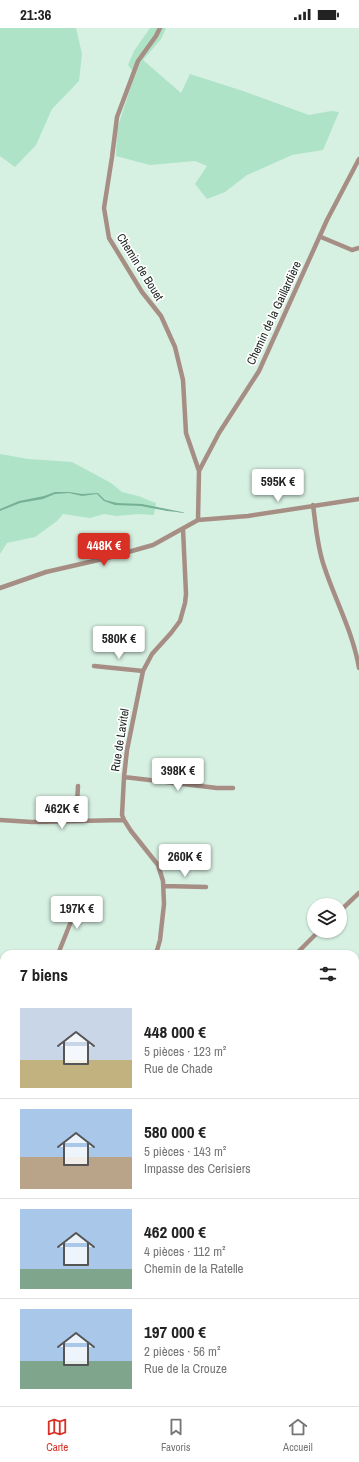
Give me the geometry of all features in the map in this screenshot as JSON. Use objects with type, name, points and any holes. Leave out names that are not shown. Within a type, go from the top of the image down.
[{"type":"street","name":"Chemin de Bouet","points":[[160,28],[138,61],[116,117],[112,157],[104,208],[109,238],[142,292],[161,316],[176,347],[183,380],[186,433],[198,471],[198,520]]},
{"type":"street","name":"Chemin de la Gaillardière","points":[[198,471],[219,433],[259,371],[327,220],[359,159]]},
{"type":"street","points":[[320,237],[352,250],[359,248]]},
{"type":"street","points":[[0,588],[46,572],[107,558],[153,545],[198,520],[248,516],[359,499]]},
{"type":"street","points":[[313,505],[320,551],[324,566],[355,650],[359,668]]},
{"type":"street","name":"Rue de Lavitel","points":[[124,820],[122,815],[127,750],[143,671],[152,654],[180,621],[185,604],[186,594],[183,529]]},
{"type":"street","points":[[94,666],[143,671]]},
{"type":"street","points":[[124,777],[217,788],[233,788]]},
{"type":"street","points":[[76,821],[78,786]]},
{"type":"street","points":[[0,820],[32,822],[124,820],[158,865],[162,873],[164,886],[162,922],[157,950]]},
{"type":"street","points":[[164,886],[206,887]]},
{"type":"street","points":[[347,905],[359,893]]},
{"type":"street","points":[[60,950],[80,899]]},
{"type":"street","points":[[300,950],[312,938]]},
{"type":"shaded area","points":[[0,28],[76,28],[82,54],[79,81],[52,109],[36,145],[15,167],[0,156]]},
{"type":"shaded area","points":[[150,28],[166,28],[161,39],[143,60],[181,93],[190,74],[309,115],[331,111],[339,112],[323,150],[292,155],[247,175],[225,192],[207,199],[195,184],[207,166],[195,161],[150,165],[116,156],[117,129],[135,74],[128,65],[134,51]]},
{"type":"shaded area","points":[[0,454],[28,459],[72,462],[111,483],[122,492],[156,503],[154,515],[138,514],[116,516],[104,514],[90,518],[63,514],[57,521],[35,537],[7,543],[0,554]]},
{"type":"shaded area","points":[[55,492],[69,492],[82,494],[98,493],[105,500],[117,503],[142,504],[187,513],[141,506],[115,505],[104,501],[97,494],[82,496],[69,493],[55,494],[43,499],[20,503],[0,511],[0,509],[19,501],[44,496]]}]
